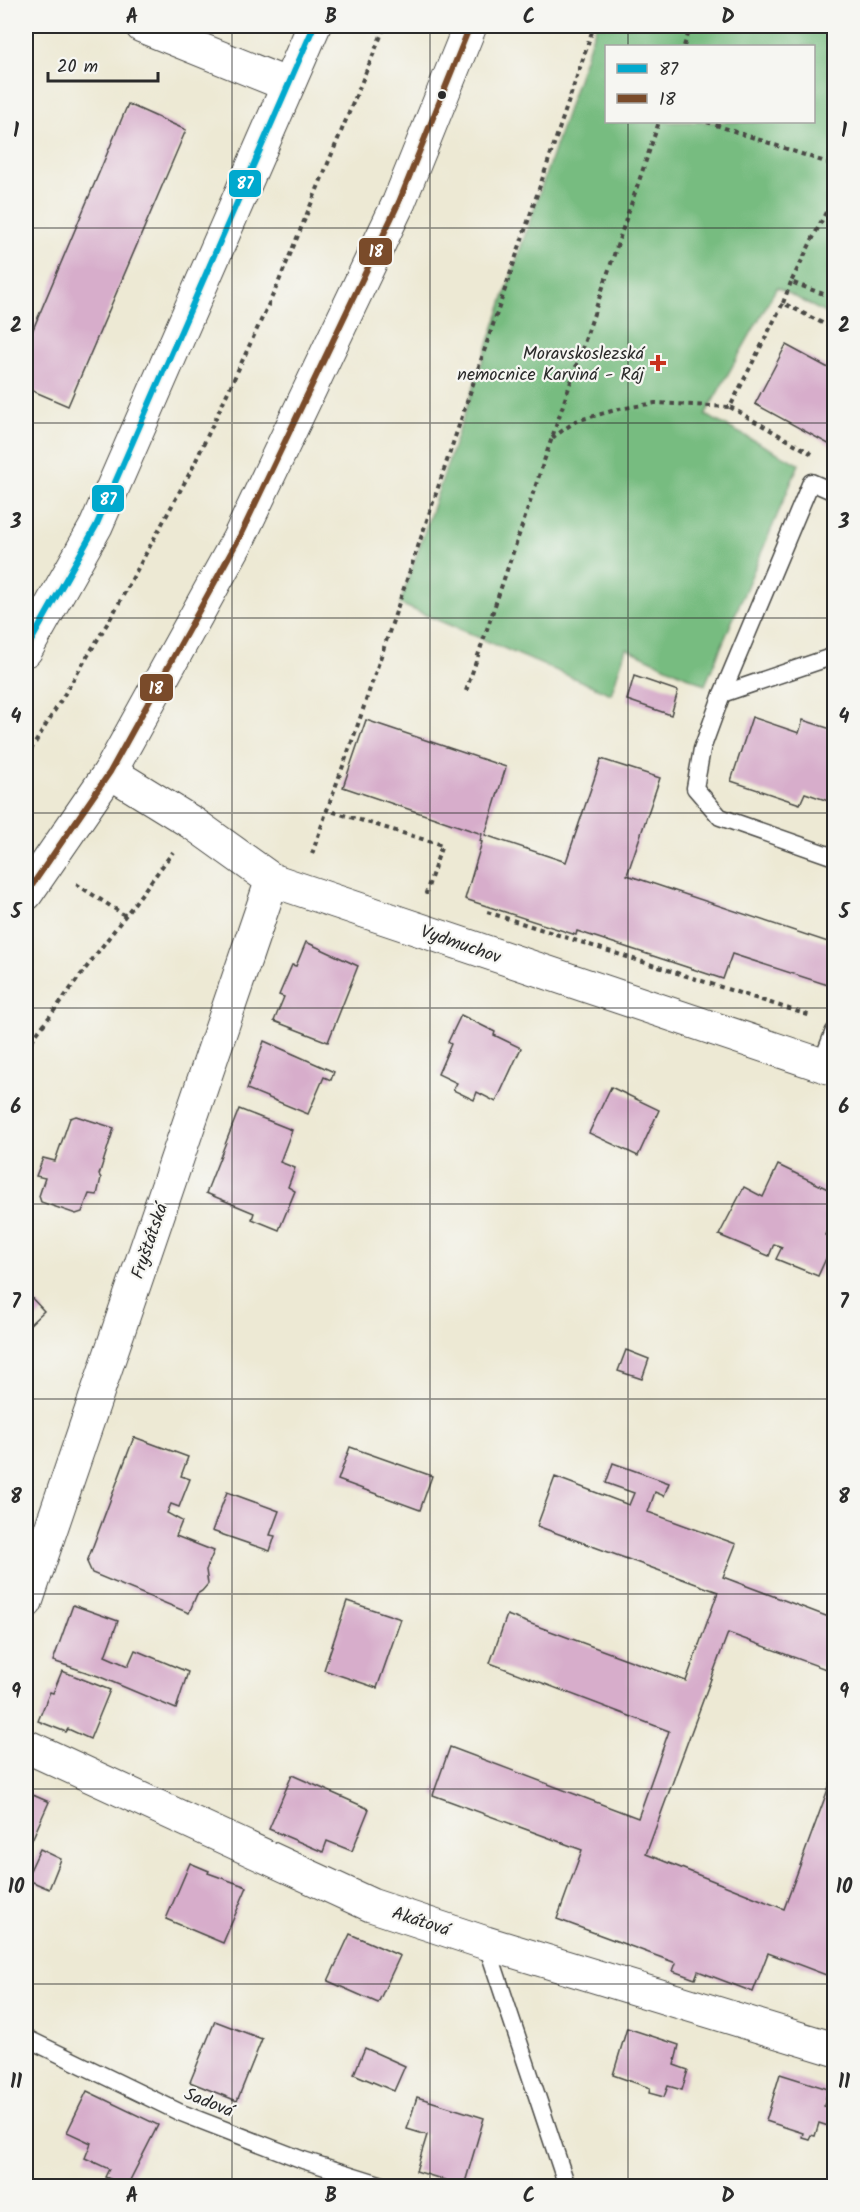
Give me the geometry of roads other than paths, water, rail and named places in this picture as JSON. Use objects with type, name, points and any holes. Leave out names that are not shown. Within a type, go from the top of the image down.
[{"type":"street","points":[[142,26],[288,85]]},
{"type":"street","points":[[26,650],[36,609],[96,526],[314,26]]},
{"type":"street","points":[[26,894],[110,772],[238,540],[399,201],[470,26]]},
{"type":"street","name":"Vydmuchov","points":[[110,772],[194,824],[272,880],[828,1067]]},
{"type":"street","name":"Fryštátská","points":[[26,1602],[272,880]]},
{"type":"street","name":"Akátová","points":[[26,1746],[371,1905],[486,1943],[834,2049]]},
{"type":"lane","points":[[834,492],[812,482],[722,694],[702,749],[695,788],[720,817],[834,856]]},
{"type":"lane","points":[[722,694],[834,656]]},
{"type":"lane","points":[[828,1067],[834,1031]]},
{"type":"lane","points":[[486,1943],[567,2187]]},
{"type":"lane","name":"Sadová","points":[[26,2038],[178,2112],[303,2160],[386,2187]]},
{"type":"place","name":"Moravskoslezská nemocnice Karviná - Ráj","points":[[658,363]]}]
